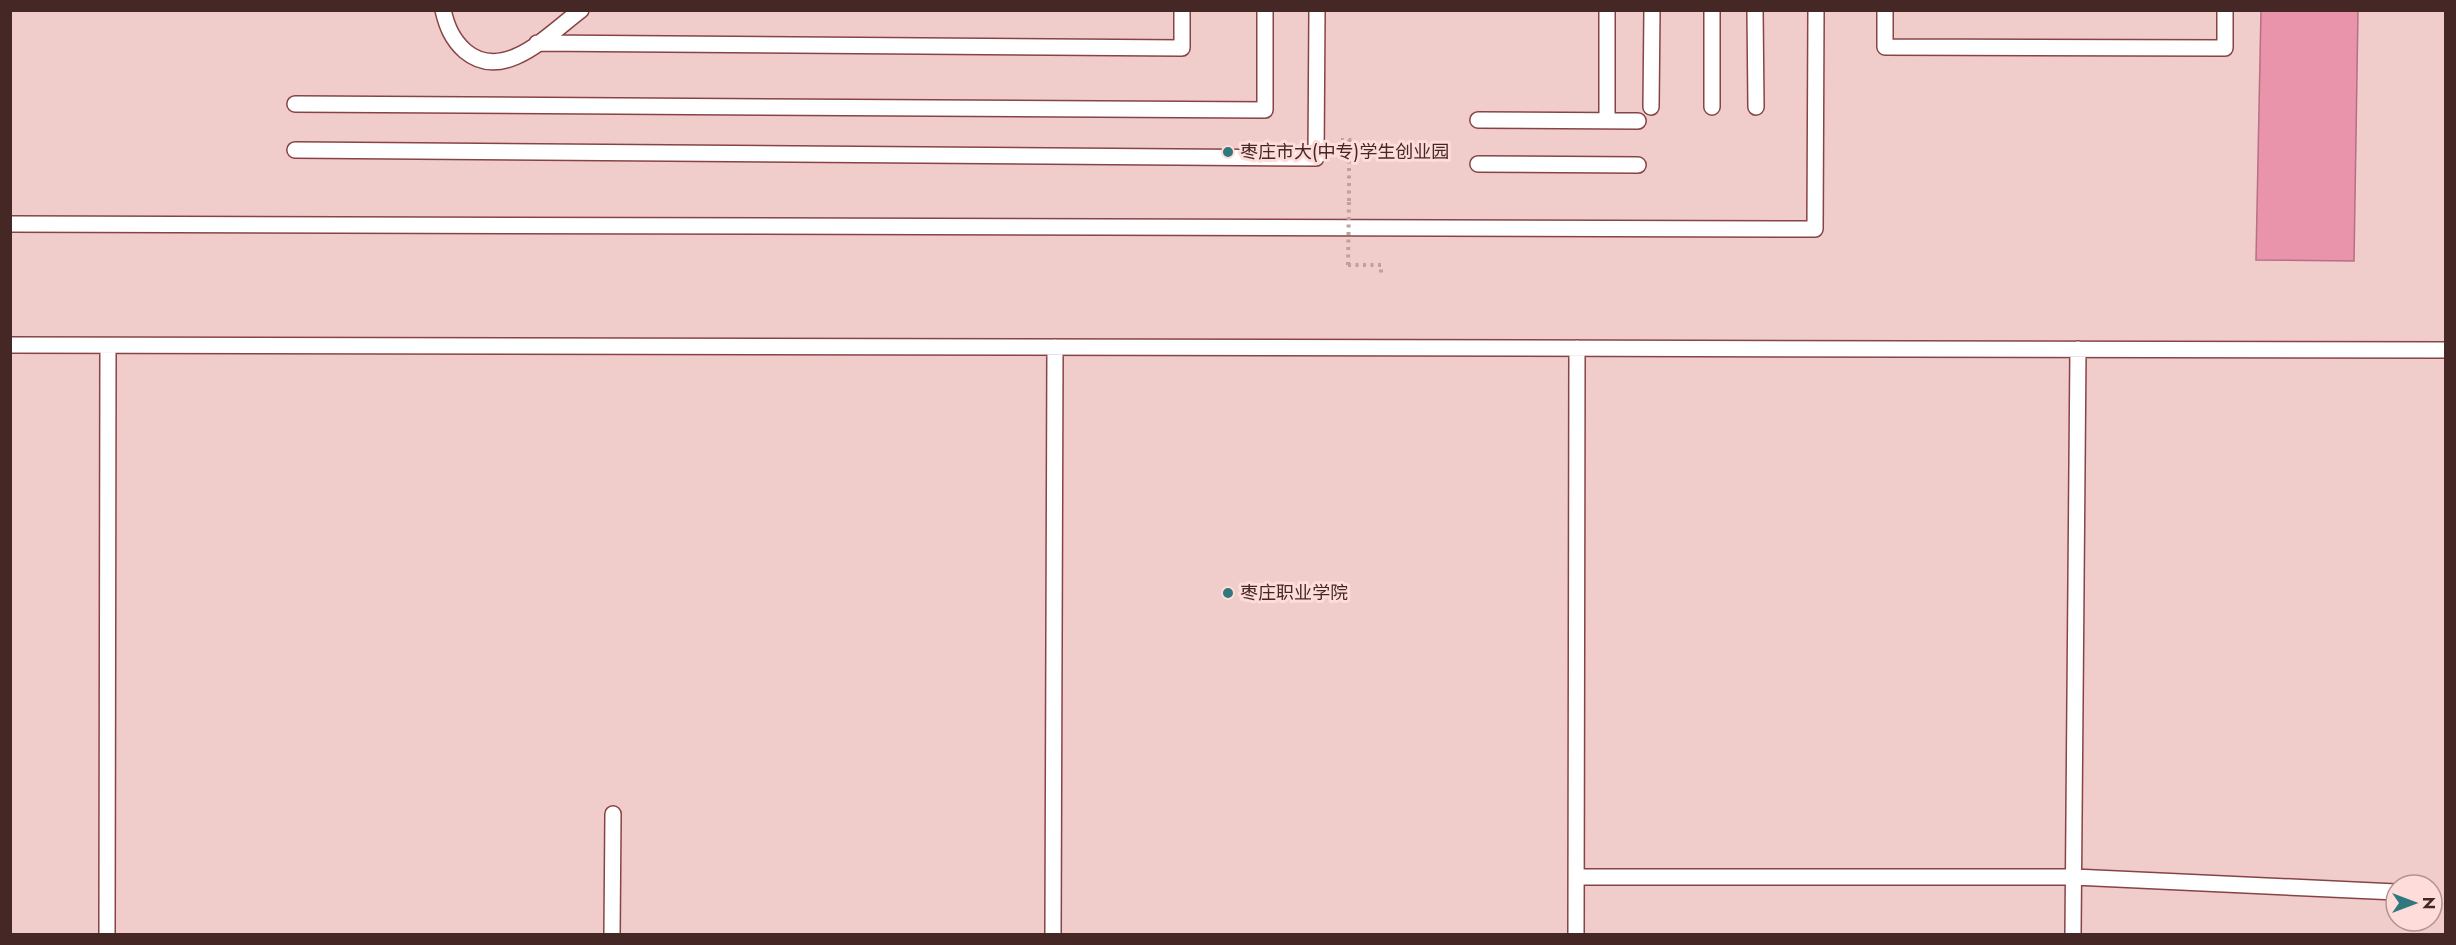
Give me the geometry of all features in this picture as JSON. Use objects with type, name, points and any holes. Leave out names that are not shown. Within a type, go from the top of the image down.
[{"type":"lane","points":[[443,10],[449,32],[458,44],[479,60],[490,63],[504,62],[518,57],[581,10]]},
{"type":"lane","points":[[537,43],[1182,48],[1182,10]]},
{"type":"lane","points":[[295,104],[1265,110],[1265,10]]},
{"type":"lane","points":[[295,150],[1316,158],[1317,10]]},
{"type":"lane","points":[[1607,10],[1607,120]]},
{"type":"lane","points":[[1652,10],[1652,107]]},
{"type":"lane","points":[[1712,10],[1712,107]]},
{"type":"lane","points":[[1755,10],[1756,107]]},
{"type":"lane","points":[[10,224],[1815,230],[1816,10]]},
{"type":"lane","points":[[1885,10],[1885,47],[2225,48],[2225,10]]},
{"type":"lane","points":[[1478,120],[1638,120]]},
{"type":"lane","points":[[1478,164],[1638,165]]},
{"type":"lane","points":[[10,345],[2445,350]]},
{"type":"lane","points":[[107,934],[108,346]]},
{"type":"lane","points":[[1053,934],[1054,347]]},
{"type":"lane","points":[[1576,934],[1577,348]]},
{"type":"lane","points":[[2073,934],[2078,349]]},
{"type":"lane","points":[[612,934],[614,814]]},
{"type":"lane","points":[[1576,877],[2074,877],[2384,891]]},
{"type":"path","points":[[1349,140],[1348,265],[1381,265],[1381,274]]},
{"type":"shaded area","name":"枣庄职业学院","points":[[10,11],[2445,11],[2445,934],[11,934]]},
{"type":"building","points":[[2261,10],[2358,10],[2354,261],[2256,260]]},
{"type":"place","name":"枣庄市大(中专)学生创业园","points":[[1228,152]]},
{"type":"place","name":"枣庄职业学院","points":[[1228,593]]}]
